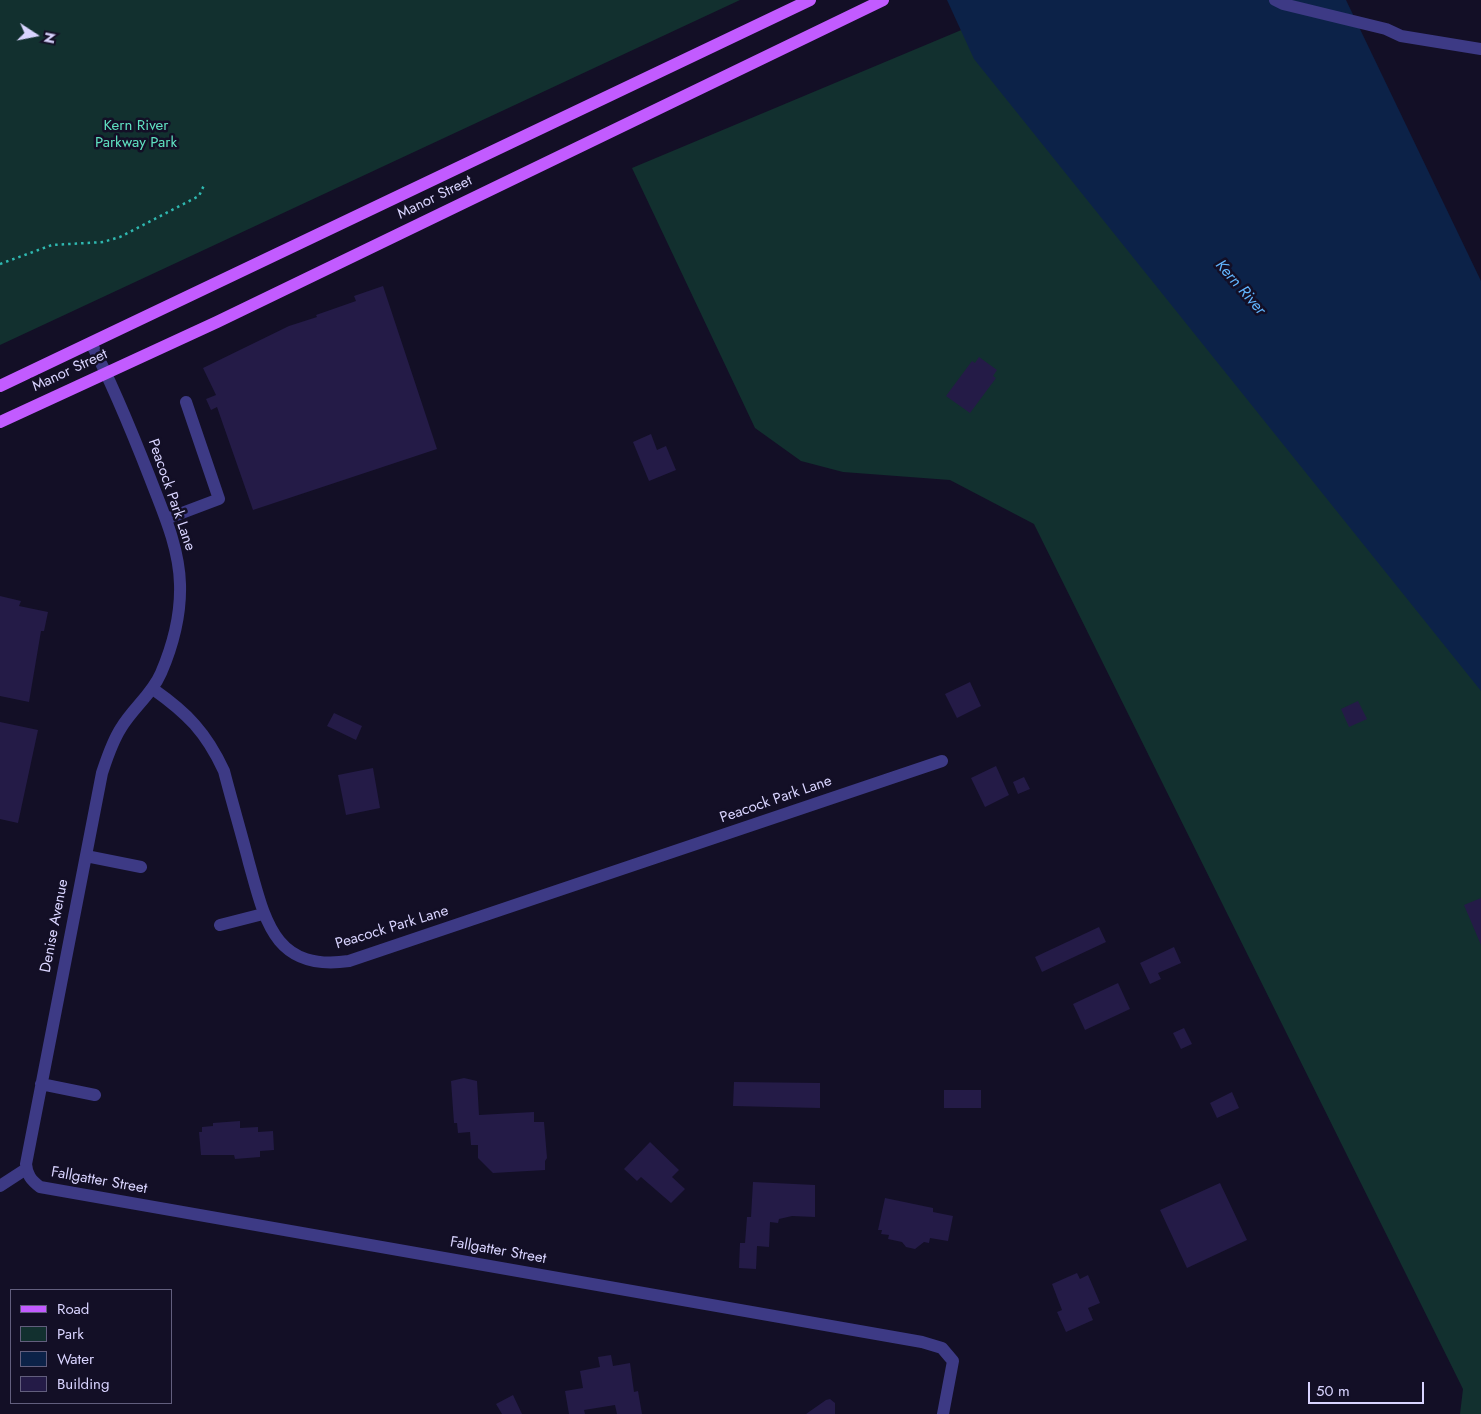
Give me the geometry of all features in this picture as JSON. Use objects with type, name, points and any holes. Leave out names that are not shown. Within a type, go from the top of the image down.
[{"type":"main road","name":"Manor Street","points":[[0,422],[217,322],[883,0]]},
{"type":"main road","name":"Manor Street","points":[[0,386],[807,2]]},
{"type":"street","points":[[1275,0],[1283,4],[1386,30],[1401,36],[1481,49]]},
{"type":"street","name":"Peacock Park Lane","points":[[91,343],[122,405],[166,519],[177,556],[180,606],[176,630],[161,673],[153,689],[185,712],[202,731],[214,750],[224,771],[263,914],[276,938],[288,949],[303,958],[333,963],[349,961],[942,761]]},
{"type":"street","points":[[166,519],[219,499],[186,402]]},
{"type":"street","name":"Denise Avenue","points":[[26,1169],[102,773],[110,748],[122,727],[153,689]]},
{"type":"street","points":[[86,856],[141,867]]},
{"type":"street","points":[[220,925],[263,914]]},
{"type":"street","points":[[41,1084],[95,1094]]},
{"type":"street","points":[[0,1186],[26,1169]]},
{"type":"street","name":"Fallgatter Street","points":[[26,1169],[33,1181],[40,1187],[49,1189],[922,1342],[942,1348],[953,1361],[943,1414]]},
{"type":"path","points":[[0,264],[52,245],[103,242],[120,237],[199,196],[205,183]]},
{"type":"green space","name":"Kern River Parkway Park","points":[[0,0],[740,0],[0,345]]},
{"type":"green space","points":[[1033,0],[1481,458],[1481,1414],[1460,1414],[1463,1389],[1034,524],[950,480],[843,472],[801,461],[755,428],[632,168]]},
{"type":"water","name":"Kern River","points":[[947,0],[1346,0],[1481,281],[1481,691],[974,59]]},
{"type":"building","points":[[383,286],[437,449],[253,510],[217,407],[211,410],[206,399],[216,395],[203,368],[289,326],[356,301],[354,296]]},
{"type":"building","points":[[979,357],[997,370],[993,376],[996,378],[970,413],[946,396],[972,361],[975,363]]},
{"type":"building","points":[[651,434],[657,450],[666,446],[676,470],[649,481],[633,442]]},
{"type":"building","points":[[0,596],[21,601],[19,606],[48,612],[44,631],[41,631],[29,702],[0,696]]},
{"type":"building","points":[[970,682],[981,706],[957,718],[945,694]]},
{"type":"building","points":[[1358,701],[1367,719],[1349,727],[1341,709]]},
{"type":"building","points":[[334,713],[362,726],[356,740],[327,726]]},
{"type":"building","points":[[0,722],[38,730],[18,823],[0,819]]},
{"type":"building","points":[[996,766],[1009,795],[985,807],[971,778]]},
{"type":"building","points":[[373,768],[380,808],[346,815],[338,775]]},
{"type":"building","points":[[1024,777],[1030,789],[1018,794],[1013,782]]},
{"type":"building","points":[[1481,898],[1481,945],[1464,905]]},
{"type":"building","points":[[1099,927],[1106,942],[1042,972],[1035,957]]},
{"type":"building","points":[[1174,947],[1181,963],[1158,973],[1161,979],[1150,984],[1140,963]]},
{"type":"building","points":[[1118,983],[1130,1009],[1085,1030],[1073,1004]]},
{"type":"building","points":[[1184,1028],[1192,1044],[1181,1049],[1173,1033]]},
{"type":"building","points":[[464,1078],[477,1081],[479,1115],[534,1112],[534,1122],[544,1122],[547,1158],[545,1170],[493,1173],[478,1158],[478,1145],[471,1145],[470,1132],[458,1133],[457,1123],[454,1123],[451,1081]]},
{"type":"building","points":[[734,1082],[820,1083],[820,1108],[733,1106]]},
{"type":"building","points":[[944,1090],[981,1090],[981,1108],[944,1108]]},
{"type":"building","points":[[1232,1092],[1239,1108],[1217,1118],[1210,1103]]},
{"type":"building","points":[[240,1121],[240,1128],[258,1127],[258,1132],[273,1131],[274,1150],[260,1151],[260,1157],[235,1159],[234,1155],[201,1155],[199,1132],[202,1132],[202,1127],[213,1126],[213,1123]]},
{"type":"building","points":[[650,1142],[679,1170],[672,1177],[685,1189],[671,1203],[641,1177],[637,1181],[624,1169]]},
{"type":"building","points":[[753,1182],[815,1185],[815,1217],[792,1216],[779,1219],[778,1223],[770,1222],[769,1247],[757,1246],[756,1269],[739,1268],[740,1243],[745,1243],[747,1217],[751,1217]]},
{"type":"building","points":[[1220,1183],[1247,1240],[1187,1268],[1160,1210]]},
{"type":"building","points":[[885,1198],[933,1208],[933,1212],[953,1216],[948,1241],[930,1238],[929,1243],[924,1242],[915,1249],[906,1247],[902,1242],[888,1239],[889,1235],[881,1234],[882,1230],[878,1230]]},
{"type":"building","points":[[1077,1273],[1080,1279],[1088,1275],[1100,1303],[1088,1308],[1093,1320],[1066,1332],[1057,1312],[1062,1310],[1052,1284]]},
{"type":"building","points":[[611,1355],[613,1366],[630,1363],[634,1392],[638,1391],[642,1414],[617,1414],[615,1405],[584,1410],[585,1414],[569,1414],[565,1391],[583,1388],[580,1371],[600,1367],[598,1357]]},
{"type":"building","points":[[513,1395],[522,1414],[502,1414],[496,1404]]},
{"type":"building","points":[[830,1399],[835,1403],[835,1414],[806,1414]]}]
